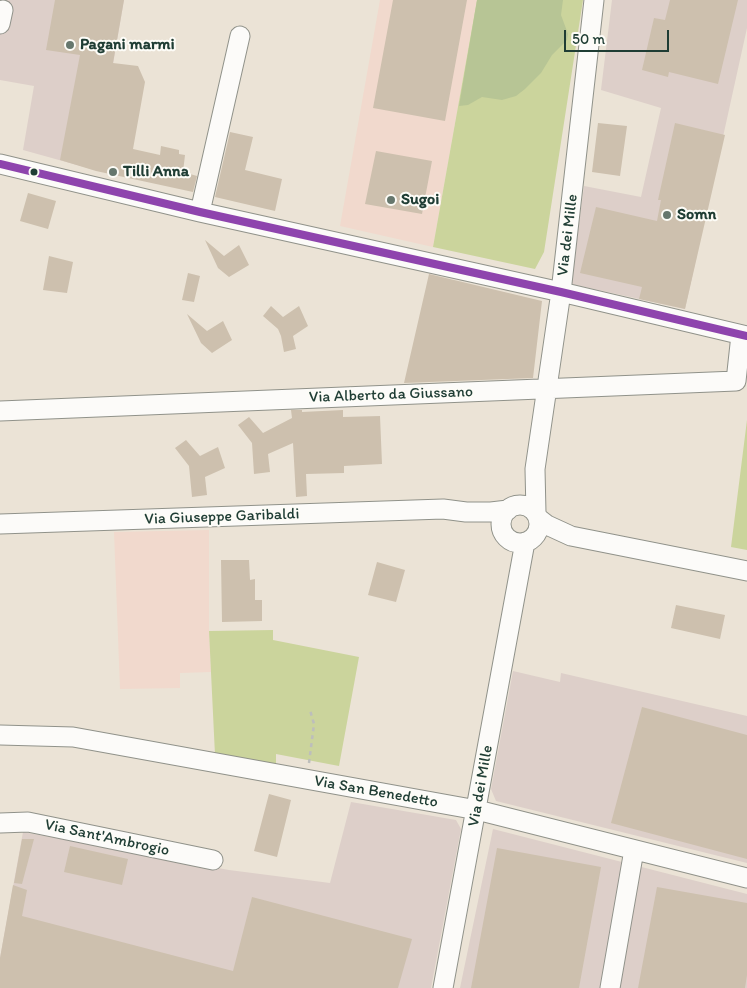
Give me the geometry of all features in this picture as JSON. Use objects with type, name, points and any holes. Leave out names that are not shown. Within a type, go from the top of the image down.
[{"type":"street","name":"Via dei Mille","points":[[537,516],[535,469],[561,292],[594,0]]},
{"type":"street","points":[[200,212],[240,36]]},
{"type":"street","points":[[0,164],[200,212],[561,292],[744,336]]},
{"type":"street","name":"Via Alberto da Giussano","points":[[0,410],[736,381],[744,336]]},
{"type":"street","name":"Via dei Mille","points":[[513,507],[535,469]]},
{"type":"street","points":[[528,506],[537,516],[538,530],[517,539],[502,520],[513,507],[528,506]]},
{"type":"street","name":"Via Giuseppe Garibaldi","points":[[0,524],[443,509],[466,512],[491,512],[513,507]]},
{"type":"street","name":"Via Giuseppe Garibaldi","points":[[443,509],[475,520],[517,539],[571,536]]},
{"type":"street","name":"Via Giuseppe Garibaldi","points":[[537,516],[547,525],[571,536],[747,571]]},
{"type":"street","name":"Via dei Mille","points":[[443,988],[523,562],[517,539]]},
{"type":"street","name":"Via San Benedetto","points":[[0,735],[73,737],[477,810],[747,878]]},
{"type":"street","name":"Via Sant'Ambrogio","points":[[0,823],[28,822],[213,860]]},
{"type":"street","points":[[610,988],[634,850]]},
{"type":"path","points":[[306,779],[314,724],[310,710]]},
{"type":"shaded area","points":[[0,0],[124,0],[95,170],[23,150],[34,86],[0,80]]},
{"type":"shaded area","points":[[380,0],[477,0],[433,247],[340,226]]},
{"type":"shaded area","points":[[612,0],[747,0],[747,28],[685,309],[571,284],[584,186],[641,197],[661,108],[601,90]]},
{"type":"shaded area","points":[[209,530],[211,672],[180,673],[180,688],[120,689],[114,532]]},
{"type":"shaded area","points":[[513,671],[560,682],[561,673],[747,716],[747,863],[496,801],[491,789]]},
{"type":"shaded area","points":[[351,802],[456,820],[461,829],[431,988],[0,988],[0,958],[23,832],[229,870],[330,883]]},
{"type":"shaded area","points":[[493,829],[747,894],[747,988],[460,988]]},
{"type":"green space","points":[[477,0],[583,0],[544,252],[535,269],[433,247]]},
{"type":"green space","points":[[477,0],[563,0],[561,15],[568,34],[567,40],[552,55],[541,73],[516,96],[502,100],[482,97],[468,105],[459,106]]},
{"type":"green space","points":[[747,420],[747,550],[731,547]]},
{"type":"green space","points":[[273,630],[273,640],[359,657],[339,766],[276,754],[276,765],[215,755],[209,631]]},
{"type":"building","points":[[55,0],[124,0],[113,63],[138,66],[145,82],[133,149],[160,155],[161,146],[179,150],[179,154],[185,155],[183,172],[197,176],[193,192],[96,171],[60,160],[80,55],[46,50]]},
{"type":"building","points":[[393,0],[467,0],[445,121],[373,108]]},
{"type":"building","points":[[670,0],[738,0],[718,84],[669,72],[668,77],[642,70],[654,18],[665,20]]},
{"type":"building","points":[[598,123],[627,126],[620,176],[592,172]]},
{"type":"building","points":[[675,123],[725,135],[685,309],[639,299],[642,287],[580,273],[596,207],[657,221],[661,200],[658,200]]},
{"type":"building","points":[[230,132],[253,137],[245,170],[282,179],[275,211],[215,197]]},
{"type":"building","points":[[376,151],[432,161],[422,214],[365,204]]},
{"type":"building","points":[[28,193],[56,201],[48,229],[20,221]]},
{"type":"building","points":[[205,240],[224,256],[239,245],[249,265],[229,277],[218,268]]},
{"type":"building","points":[[49,256],[73,262],[67,293],[43,290]]},
{"type":"building","points":[[188,273],[200,276],[194,302],[182,300]]},
{"type":"building","points":[[429,274],[542,301],[533,378],[404,383]]},
{"type":"building","points":[[271,306],[283,317],[299,306],[308,326],[293,336],[296,349],[284,352],[278,329],[263,316]]},
{"type":"building","points":[[187,314],[207,331],[223,321],[232,340],[212,353],[201,343]]},
{"type":"building","points":[[291,410],[302,410],[302,412],[343,410],[343,417],[380,416],[382,464],[344,466],[344,473],[306,474],[307,496],[296,497],[293,443],[268,454],[270,472],[254,474],[252,443],[238,425],[249,417],[263,433],[292,418]]},
{"type":"building","points":[[186,440],[200,456],[218,447],[225,468],[205,477],[207,495],[192,497],[189,466],[175,448]]},
{"type":"building","points":[[221,560],[249,560],[250,580],[255,579],[255,600],[262,600],[262,621],[222,622]]},
{"type":"building","points":[[377,562],[405,570],[396,602],[368,595]]},
{"type":"building","points":[[676,605],[725,615],[720,639],[671,628]]},
{"type":"building","points":[[642,707],[747,735],[747,859],[611,823]]},
{"type":"building","points":[[269,794],[291,800],[277,857],[254,851]]},
{"type":"building","points":[[22,839],[34,839],[22,884],[14,883]]},
{"type":"building","points":[[70,846],[128,859],[122,885],[64,872]]},
{"type":"building","points":[[497,848],[601,867],[579,988],[471,988]]},
{"type":"building","points":[[13,885],[27,890],[22,916],[233,971],[252,897],[412,939],[398,988],[0,988],[0,958]]},
{"type":"building","points":[[657,887],[747,903],[747,975],[745,988],[638,988]]},
{"type":"transit line","points":[[0,164],[200,212],[561,292],[747,336]]},
{"type":"place","name":"Pagani marmi","points":[[70,45]]},
{"type":"place","name":"Tilli Anna","points":[[113,172]]},
{"type":"place","name":"Sugoi","points":[[391,200]]},
{"type":"place","name":"Somn","points":[[667,215]]}]
